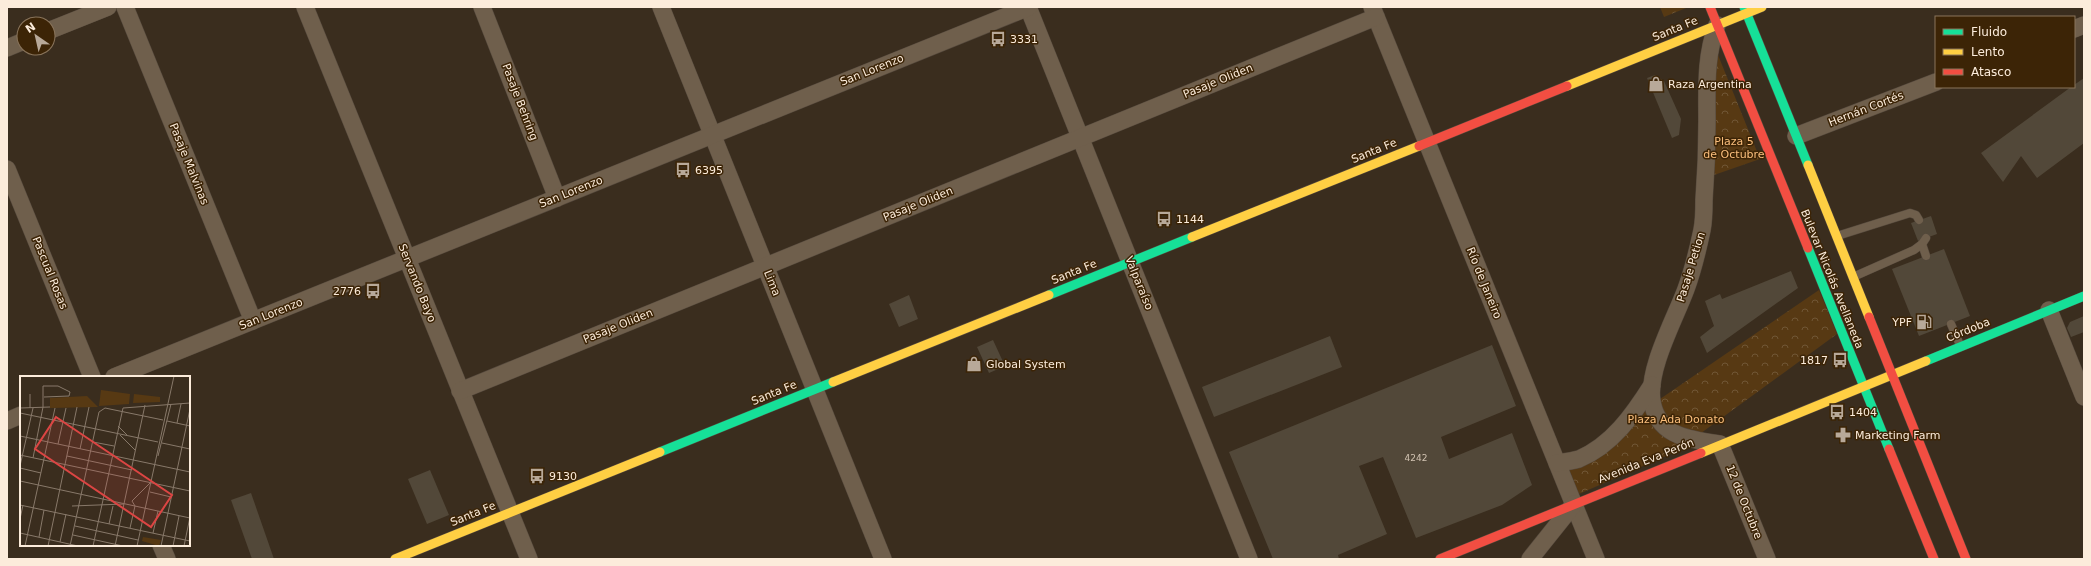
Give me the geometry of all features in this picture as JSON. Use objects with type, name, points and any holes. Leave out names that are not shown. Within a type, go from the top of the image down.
[{"type":"main road","name":"Bulevar Nicolás Avellaneda","points":[[1710,7],[1862,386],[1934,559]]},
{"type":"main road","name":"Santa Fe","points":[[395,559],[1717,25],[1746,10],[1762,7]]},
{"type":"main road","name":"Bulevar Nicolás Avellaneda","points":[[1746,10],[1966,559]]},
{"type":"main road","name":"Córdoba","points":[[1862,386],[2084,296]]},
{"type":"main road","name":"Avenida Eva Perón","points":[[1440,559],[1862,386]]},
{"type":"street","points":[[56,28],[108,7]]},
{"type":"street","name":"Pasaje Malvinas","points":[[126,7],[252,321]]},
{"type":"street","name":"Servando Bayo","points":[[305,7],[529,559]]},
{"type":"street","name":"Pasaje Behring","points":[[482,7],[557,198]]},
{"type":"street","name":"Lima","points":[[661,7],[884,559]]},
{"type":"street","name":"San Lorenzo","points":[[116,376],[1028,7]]},
{"type":"street","name":"Valparaíso","points":[[1028,7],[1131,262],[1248,559]]},
{"type":"street","name":"Pasaje Oliden","points":[[460,391],[1081,137],[1374,12]]},
{"type":"street","name":"Río de Janeiro","points":[[1374,12],[1596,559]]},
{"type":"street","name":"Pasaje Petion","points":[[1717,25],[1710,42],[1707,78],[1707,167],[1702,229],[1686,287],[1655,369],[1652,385],[1652,401],[1655,412],[1662,423],[1673,434],[1685,438],[1720,444]]},
{"type":"street","name":"Hernán Cortés","points":[[1796,136],[1935,82]]},
{"type":"street","name":"Pascual Rosas","points":[[7,169],[92,376]]},
{"type":"street","points":[[2049,310],[2084,397]]},
{"type":"street","name":"Pasaje Petion","points":[[1557,463],[1578,459],[1603,445],[1633,416],[1652,385]]},
{"type":"street","points":[[7,420],[20,415]]},
{"type":"street","name":"12 de Octubre","points":[[1720,444],[1767,559]]},
{"type":"street","points":[[1530,559],[1574,504]]},
{"type":"street","points":[[161,546],[166,559]]},
{"type":"lane","points":[[1836,236],[1910,213],[1916,215],[1919,220]]},
{"type":"lane","points":[[1853,277],[1914,250],[1924,241],[1926,256]]},
{"type":"lane","points":[[1951,324],[1960,346]]},
{"type":"green space","points":[[1660,7],[1686,7],[1686,8],[1664,17]]},
{"type":"green space","name":"Plaza 5 de Octubre","points":[[1716,50],[1760,159],[1714,175]]},
{"type":"green space","name":"Plaza Ada Donato","points":[[1819,290],[1837,334],[1675,452],[1579,494],[1566,467],[1644,410]]},
{"type":"building","points":[[1655,75],[1664,81],[1681,119],[1679,135],[1672,138],[1647,78]]},
{"type":"building","points":[[2084,78],[2084,143],[2037,178],[2021,156],[2003,182],[1981,153],[2070,88],[2075,88],[2075,84]]},
{"type":"building","points":[[1931,216],[1937,234],[1918,241],[1911,223]]},
{"type":"building","points":[[1944,249],[1970,316],[1919,336],[1892,269]]},
{"type":"building","points":[[1791,271],[1798,288],[1707,353],[1700,337],[1714,326],[1705,301],[1720,294],[1722,299]]},
{"type":"building","points":[[909,295],[918,319],[899,327],[889,304]]},
{"type":"building","points":[[2084,316],[2084,332],[2071,337],[2067,328],[2070,322]]},
{"type":"building","points":[[1330,336],[1342,367],[1214,417],[1202,387]]},
{"type":"building","points":[[993,340],[1005,366],[989,373],[977,347]]},
{"type":"building","points":[[1492,345],[1516,406],[1441,437],[1449,459],[1512,433],[1532,485],[1502,505],[1416,538],[1383,457],[1359,466],[1387,534],[1338,555],[1339,559],[1273,559],[1229,452]]},
{"type":"building","points":[[430,470],[449,515],[427,524],[408,479]]},
{"type":"building","points":[[251,493],[274,559],[252,559],[231,500]]},
{"type":"traffic: fast","points":[[1744,7],[1808,165]]},
{"type":"traffic: fast","points":[[1049,295],[1192,237]]},
{"type":"traffic: fast","points":[[1808,248],[1889,449]]},
{"type":"traffic: fast","points":[[1926,361],[2084,296]]},
{"type":"traffic: fast","points":[[660,452],[833,382]]},
{"type":"traffic: slow","points":[[1567,86],[1762,7]]},
{"type":"traffic: slow","points":[[1192,237],[1419,146]]},
{"type":"traffic: slow","points":[[1808,165],[1869,317]]},
{"type":"traffic: slow","points":[[833,382],[1049,295]]},
{"type":"traffic: slow","points":[[1701,453],[1926,361]]},
{"type":"traffic: slow","points":[[395,559],[660,452]]},
{"type":"traffic: jam","points":[[1710,7],[1808,248]]},
{"type":"traffic: jam","points":[[1419,146],[1567,86]]},
{"type":"traffic: jam","points":[[1869,317],[1966,559]]},
{"type":"traffic: jam","points":[[1889,449],[1934,559]]},
{"type":"traffic: jam","points":[[1440,559],[1701,453]]},
{"type":"place","name":"3331","points":[[998,39]]},
{"type":"place","name":"Raza Argentina","points":[[1656,84]]},
{"type":"place","name":"6395","points":[[683,170]]},
{"type":"place","name":"1144","points":[[1164,219]]},
{"type":"place","name":"2776","points":[[373,291]]},
{"type":"place","name":"YPF","points":[[1924,322]]},
{"type":"place","name":"1817","points":[[1840,360]]},
{"type":"place","name":"Global System","points":[[974,364]]},
{"type":"place","name":"1404","points":[[1837,412]]},
{"type":"place","name":"Marketing Farm","points":[[1843,435]]},
{"type":"place","name":"9130","points":[[537,476]]}]
